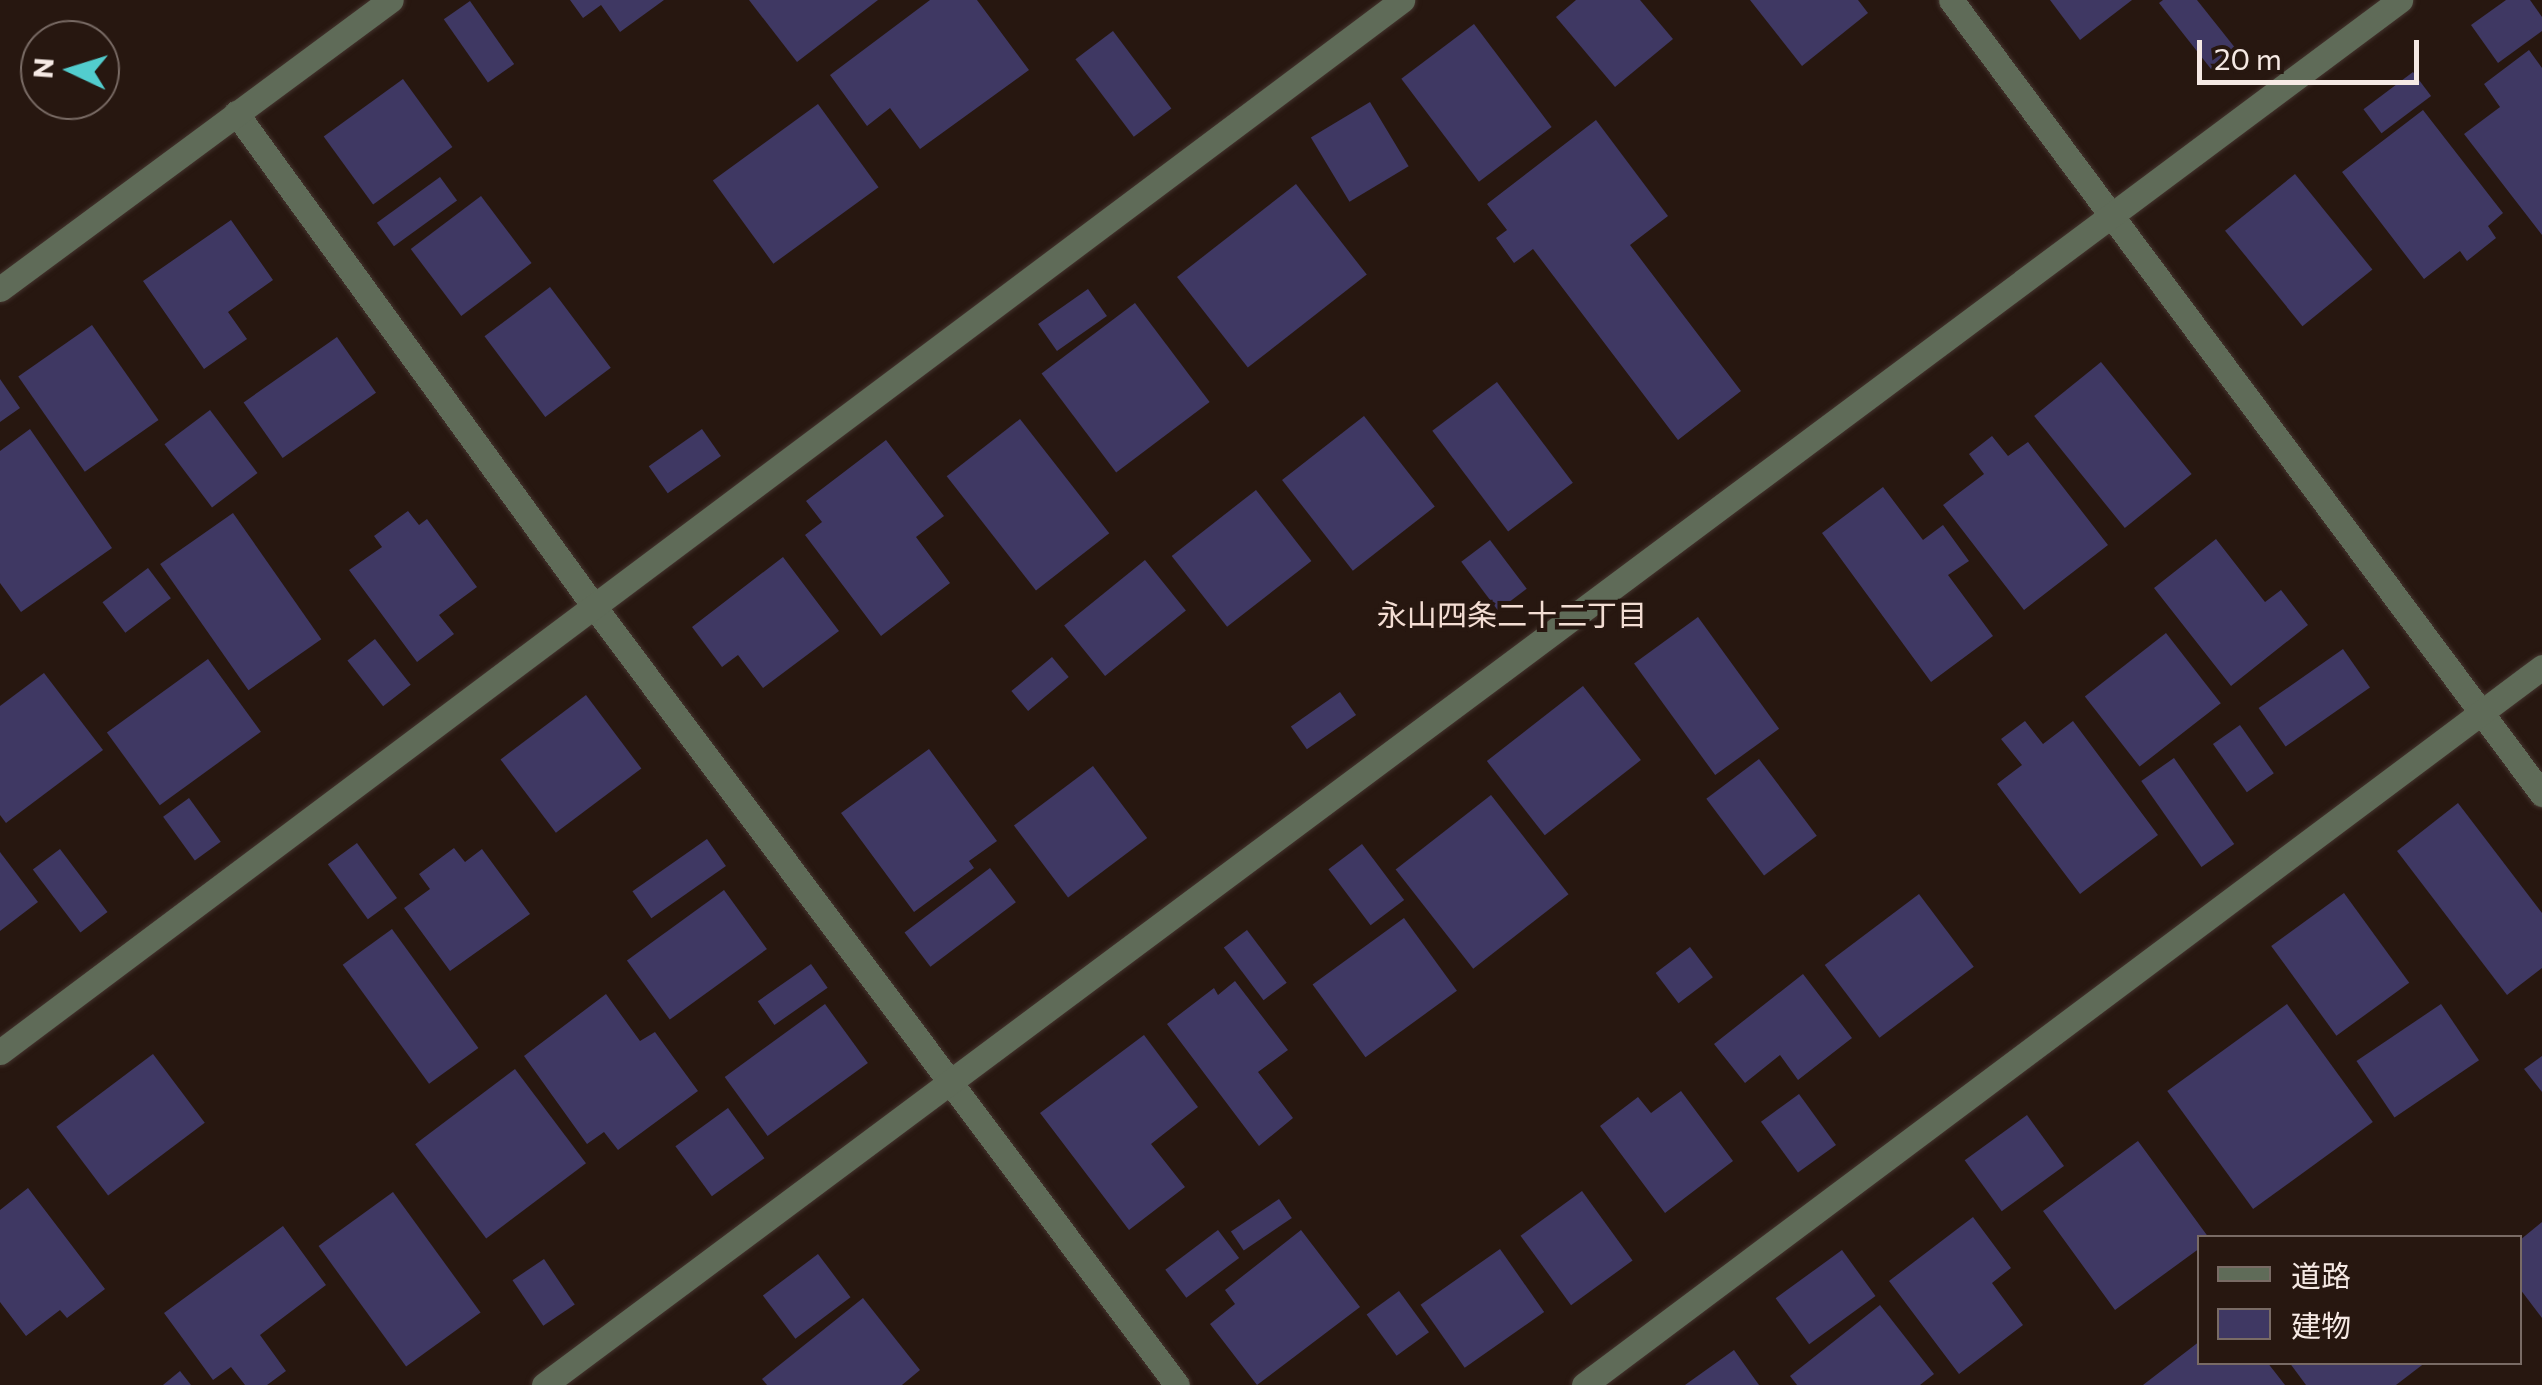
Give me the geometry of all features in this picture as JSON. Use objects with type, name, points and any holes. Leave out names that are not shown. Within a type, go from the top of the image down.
[{"type":"street","points":[[0,289],[392,0]]},
{"type":"street","points":[[0,1052],[1402,0]]},
{"type":"street","points":[[1950,0],[2542,794]]},
{"type":"street","points":[[544,1385],[2400,0]]},
{"type":"street","points":[[236,113],[592,606],[946,1084],[1177,1385]]},
{"type":"street","points":[[1584,1385],[2542,667]]},
{"type":"building","points":[[570,0],[664,0],[620,32],[601,5],[583,18]]},
{"type":"building","points":[[749,0],[878,0],[797,62]]},
{"type":"building","points":[[930,0],[977,0],[1029,70],[920,149],[890,108],[867,126],[830,75]]},
{"type":"building","points":[[1576,0],[1640,0],[1673,39],[1615,87],[1556,17]]},
{"type":"building","points":[[1750,0],[1858,0],[1868,13],[1802,66]]},
{"type":"building","points":[[2050,0],[2132,0],[2080,40]]},
{"type":"building","points":[[2197,0],[2236,49],[2211,69],[2159,3]]},
{"type":"building","points":[[2506,0],[2530,0],[2542,17],[2542,31],[2498,63],[2471,25]]},
{"type":"building","points":[[470,1],[514,64],[488,82],[444,19]]},
{"type":"building","points":[[1474,24],[1552,127],[1479,182],[1401,79]]},
{"type":"building","points":[[1113,31],[1171,108],[1134,137],[1075,59]]},
{"type":"building","points":[[2529,50],[2542,68],[2542,235],[2464,134],[2500,107],[2484,84]]},
{"type":"building","points":[[2413,72],[2431,96],[2382,133],[2363,109]]},
{"type":"building","points":[[403,79],[452,147],[373,205],[324,137]]},
{"type":"building","points":[[1370,102],[1409,166],[1349,202],[1311,138]]},
{"type":"building","points":[[818,104],[879,187],[773,264],[713,180]]},
{"type":"building","points":[[2423,110],[2503,213],[2488,226],[2496,238],[2467,261],[2460,251],[2424,279],[2342,172]]},
{"type":"building","points":[[1596,120],[1668,216],[1630,245],[1741,391],[1678,440],[1533,249],[1514,263],[1496,238],[1507,230],[1487,204]]},
{"type":"building","points":[[2295,174],[2372,270],[2302,326],[2225,231]]},
{"type":"building","points":[[440,177],[457,200],[394,246],[377,223]]},
{"type":"building","points":[[1296,184],[1367,275],[1248,368],[1177,277]]},
{"type":"building","points":[[481,196],[532,263],[461,316],[411,249]]},
{"type":"building","points":[[231,220],[273,280],[228,312],[247,339],[204,369],[143,281]]},
{"type":"building","points":[[550,287],[611,368],[545,417],[485,336]]},
{"type":"building","points":[[1088,289],[1107,316],[1057,351],[1038,324]]},
{"type":"building","points":[[1135,303],[1210,402],[1116,472],[1042,373]]},
{"type":"building","points":[[92,325],[159,420],[85,472],[18,377]]},
{"type":"building","points":[[337,337],[376,393],[283,458],[244,402]]},
{"type":"building","points":[[2101,362],[2192,474],[2125,528],[2034,416]]},
{"type":"building","points":[[0,379],[20,408],[0,422]]},
{"type":"building","points":[[1497,382],[1573,483],[1508,531],[1432,431]]},
{"type":"building","points":[[210,410],[258,473],[212,507],[164,444]]},
{"type":"building","points":[[1364,416],[1435,507],[1353,571],[1282,480]]},
{"type":"building","points":[[1020,419],[1109,533],[1036,591],[947,476]]},
{"type":"building","points":[[30,429],[112,548],[21,612],[0,583],[0,451]]},
{"type":"building","points":[[702,429],[721,456],[668,493],[649,466]]},
{"type":"building","points":[[1992,436],[2008,456],[2028,442],[2108,545],[2024,610],[1943,505],[1984,474],[1969,454]]},
{"type":"building","points":[[886,440],[944,516],[916,537],[950,583],[881,636],[805,535],[822,522],[806,501]]},
{"type":"building","points":[[1883,487],[1923,540],[1943,525],[1969,561],[1948,575],[1993,636],[1931,682],[1822,533]]},
{"type":"building","points":[[1256,490],[1311,561],[1227,627],[1172,556]]},
{"type":"building","points":[[408,511],[419,525],[427,519],[477,587],[439,615],[454,634],[417,662],[349,570],[382,547],[374,536]]},
{"type":"building","points":[[233,513],[321,639],[248,690],[160,564]]},
{"type":"building","points":[[2216,539],[2265,602],[2281,590],[2308,625],[2231,686],[2154,588]]},
{"type":"building","points":[[1490,540],[1527,589],[1498,610],[1461,562]]},
{"type":"building","points":[[783,557],[839,631],[763,688],[738,655],[722,667],[692,627]]},
{"type":"building","points":[[1145,560],[1186,611],[1105,676],[1064,625]]},
{"type":"building","points":[[148,568],[171,598],[125,633],[102,602]]},
{"type":"building","points":[[1698,617],[1779,729],[1715,775],[1634,663]]},
{"type":"building","points":[[2166,633],[2221,703],[2140,767],[2085,696]]},
{"type":"building","points":[[375,639],[411,685],[383,706],[347,661]]},
{"type":"building","points":[[2343,649],[2370,688],[2286,747],[2259,708]]},
{"type":"building","points":[[1052,657],[1069,677],[1028,711],[1011,691]]},
{"type":"building","points":[[208,659],[261,732],[160,805],[107,732]]},
{"type":"building","points":[[44,673],[103,750],[6,823],[0,815],[0,706]]},
{"type":"building","points":[[1583,686],[1641,760],[1545,835],[1487,761]]},
{"type":"building","points":[[1340,692],[1356,715],[1307,749],[1291,726]]},
{"type":"building","points":[[586,695],[641,768],[556,833],[501,759]]},
{"type":"building","points":[[2025,721],[2043,744],[2073,721],[2158,835],[2080,894],[1997,784],[2022,765],[2001,739]]},
{"type":"building","points":[[2240,725],[2274,773],[2247,792],[2213,744]]},
{"type":"building","points":[[929,749],[997,841],[969,861],[974,868],[914,912],[841,813]]},
{"type":"building","points":[[2174,758],[2234,844],[2201,867],[2141,781]]},
{"type":"building","points":[[1759,759],[1817,836],[1764,875],[1706,799]]},
{"type":"building","points":[[1093,766],[1147,838],[1068,897],[1014,826]]},
{"type":"building","points":[[1491,795],[1569,894],[1473,969],[1396,869]]},
{"type":"building","points":[[189,798],[221,842],[195,860],[163,817]]},
{"type":"building","points":[[2458,803],[2542,913],[2542,968],[2507,995],[2397,851]]},
{"type":"building","points":[[707,839],[726,866],[651,918],[632,891]]},
{"type":"building","points":[[357,843],[397,898],[368,919],[328,864]]},
{"type":"building","points":[[1362,844],[1404,900],[1371,925],[1328,869]]},
{"type":"building","points":[[454,848],[465,862],[482,849],[530,914],[450,971],[404,908],[430,889],[419,874]]},
{"type":"building","points":[[60,849],[108,912],[80,933],[33,869]]},
{"type":"building","points":[[0,852],[38,902],[0,931]]},
{"type":"building","points":[[990,868],[1016,902],[930,967],[905,932]]},
{"type":"building","points":[[724,890],[767,949],[670,1020],[627,961]]},
{"type":"building","points":[[2344,893],[2409,983],[2336,1036],[2271,946]]},
{"type":"building","points":[[1919,894],[1974,967],[1880,1038],[1825,965]]},
{"type":"building","points":[[1404,918],[1457,991],[1365,1057],[1313,984]]},
{"type":"building","points":[[392,929],[478,1048],[429,1084],[343,965]]},
{"type":"building","points":[[1247,930],[1287,983],[1264,1000],[1224,947]]},
{"type":"building","points":[[1690,947],[1713,977],[1679,1003],[1656,973]]},
{"type":"building","points":[[811,964],[828,988],[774,1025],[758,1001]]},
{"type":"building","points":[[1803,974],[1852,1038],[1798,1080],[1780,1055],[1745,1083],[1714,1044]]},
{"type":"building","points":[[1235,981],[1288,1050],[1258,1072],[1293,1118],[1259,1146],[1167,1024],[1214,988],[1218,995]]},
{"type":"building","points":[[606,994],[640,1041],[655,1032],[698,1091],[618,1150],[604,1132],[587,1144],[524,1056]]},
{"type":"building","points":[[825,1004],[868,1063],[768,1136],[725,1077]]},
{"type":"building","points":[[2287,1004],[2373,1122],[2253,1209],[2167,1091]]},
{"type":"building","points":[[2441,1004],[2479,1060],[2394,1117],[2356,1061]]},
{"type":"building","points":[[1144,1035],[1198,1107],[1151,1144],[1185,1187],[1129,1230],[1040,1113]]},
{"type":"building","points":[[153,1054],[205,1123],[108,1196],[56,1127]]},
{"type":"building","points":[[2542,1056],[2542,1092],[2524,1069]]},
{"type":"building","points":[[515,1069],[586,1163],[486,1238],[415,1144]]},
{"type":"building","points":[[1681,1091],[1733,1161],[1665,1213],[1600,1126],[1638,1097],[1651,1113]]},
{"type":"building","points":[[1799,1094],[1836,1145],[1798,1173],[1761,1122]]},
{"type":"building","points":[[728,1108],[764,1158],[712,1196],[675,1146]]},
{"type":"building","points":[[2027,1115],[2064,1166],[2002,1211],[1965,1160]]},
{"type":"building","points":[[2138,1141],[2207,1235],[2197,1235],[2197,1250],[2115,1310],[2043,1211]]},
{"type":"building","points":[[28,1188],[105,1289],[67,1318],[60,1310],[26,1336],[0,1302],[0,1210]]},
{"type":"building","points":[[1582,1191],[1633,1261],[1571,1305],[1521,1236]]},
{"type":"building","points":[[393,1192],[481,1313],[406,1367],[319,1246]]},
{"type":"building","points":[[1279,1199],[1292,1218],[1244,1251],[1231,1231]]},
{"type":"building","points":[[1973,1217],[2011,1268],[1992,1283],[2023,1325],[1959,1374],[1889,1281]]},
{"type":"building","points":[[2542,1222],[2542,1318],[2522,1292],[2522,1238]]},
{"type":"building","points":[[283,1226],[326,1285],[260,1335],[286,1371],[267,1385],[245,1385],[231,1367],[213,1380],[164,1313]]},
{"type":"building","points":[[1218,1230],[1239,1258],[1186,1298],[1165,1270]]},
{"type":"building","points":[[1301,1230],[1360,1307],[1257,1385],[1210,1324],[1235,1304],[1225,1290]]},
{"type":"building","points":[[1500,1249],[1544,1312],[1465,1368],[1421,1305]]},
{"type":"building","points":[[1842,1250],[1876,1296],[1809,1344],[1776,1298]]},
{"type":"building","points":[[818,1254],[850,1297],[795,1339],[763,1296]]},
{"type":"building","points":[[544,1259],[575,1305],[543,1326],[512,1280]]},
{"type":"building","points":[[1399,1291],[1429,1332],[1397,1356],[1367,1315]]},
{"type":"building","points":[[863,1298],[920,1370],[902,1385],[767,1385],[762,1379]]},
{"type":"building","points":[[1880,1305],[1934,1374],[1920,1385],[1797,1385],[1790,1376]]},
{"type":"building","points":[[2197,1343],[2197,1365],[2269,1365],[2285,1385],[2143,1385]]},
{"type":"building","points":[[1734,1350],[1759,1385],[1685,1385]]},
{"type":"building","points":[[2291,1365],[2422,1365],[2396,1385],[2306,1385]]},
{"type":"building","points":[[180,1371],[191,1385],[163,1385]]},
{"type":"district","name":"永山四条二十二丁目","points":[[1512,614]]}]
